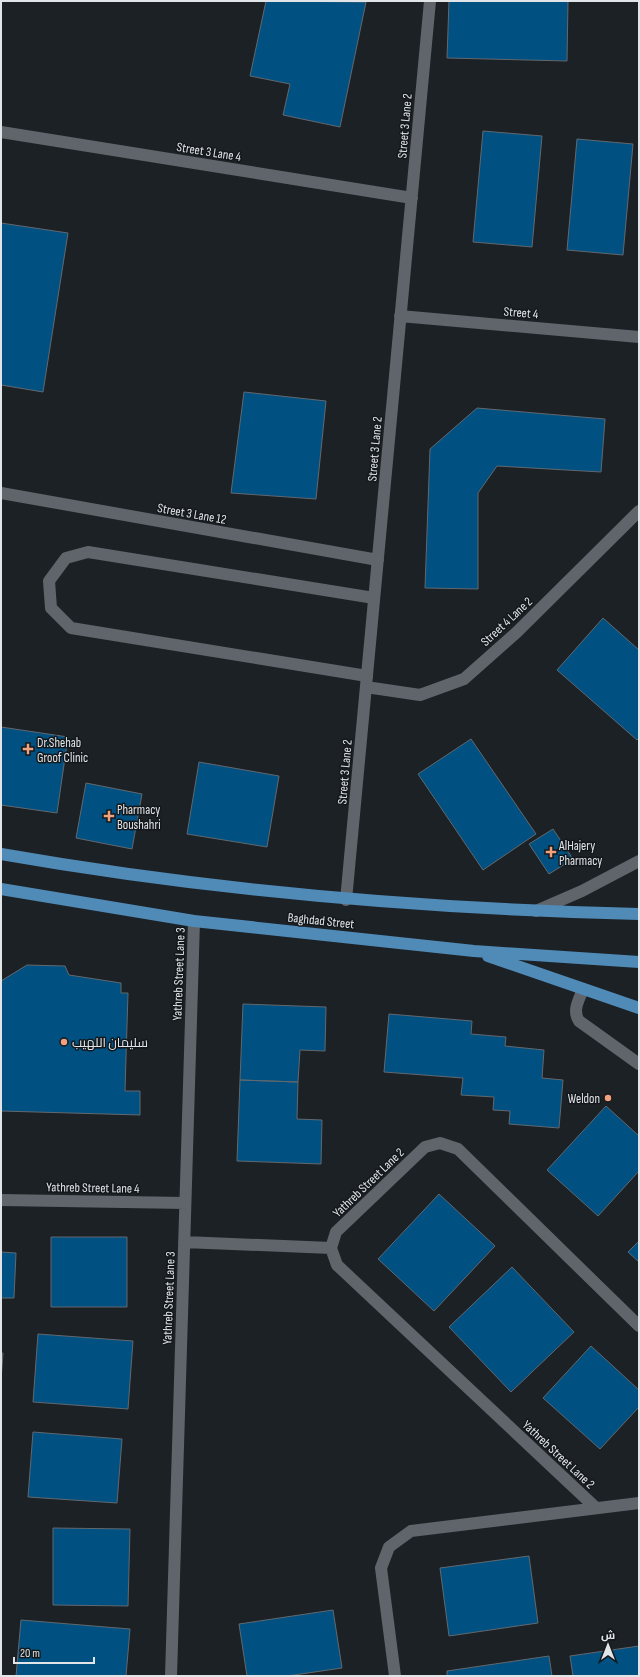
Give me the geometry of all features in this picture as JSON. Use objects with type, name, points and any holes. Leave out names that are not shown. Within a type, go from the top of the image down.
[{"type":"main road","name":"Baghdad Street","points":[[1,854],[192,882],[346,900],[535,911],[639,914]]},
{"type":"main road","name":"Baghdad Street","points":[[1,889],[194,921],[474,951],[639,962]]},
{"type":"main road","points":[[474,951],[639,1008]]},
{"type":"street","name":"Street 3 Lane 2","points":[[346,900],[430,1]]},
{"type":"street","name":"Street 3 Lane 4","points":[[1,132],[412,198]]},
{"type":"street","name":"Street 4","points":[[400,316],[639,336]]},
{"type":"street","name":"Street 3 Lane 12","points":[[1,493],[378,560]]},
{"type":"street","name":"Street 4 Lane 2","points":[[374,598],[88,552],[66,558],[49,581],[51,608],[71,628],[366,682],[420,695],[464,679],[517,632],[639,512]]},
{"type":"street","points":[[535,911],[582,891],[639,861]]},
{"type":"street","name":"Yathreb Street Lane 3","points":[[171,1676],[194,921]]},
{"type":"street","points":[[583,989],[576,1006],[579,1021],[639,1064]]},
{"type":"street","name":"Yathreb Street Lane 2","points":[[596,1508],[337,1265],[331,1248],[336,1232],[419,1152],[425,1147],[440,1144],[458,1149],[639,1326]]},
{"type":"street","name":"Yathreb Street Lane 4","points":[[1,1200],[185,1203]]},
{"type":"street","points":[[184,1242],[331,1248]]},
{"type":"street","name":"Yathreb Street Lane 2","points":[[395,1676],[381,1568],[389,1547],[410,1531],[639,1503]]},
{"type":"building","points":[[266,1],[366,2],[340,127],[283,115],[290,84],[250,76]]},
{"type":"building","points":[[449,1],[568,1],[567,61],[447,58]]},
{"type":"building","points":[[483,131],[542,136],[532,247],[473,242]]},
{"type":"building","points":[[577,139],[633,144],[623,255],[567,250]]},
{"type":"building","points":[[1,223],[68,233],[43,392],[1,385]]},
{"type":"building","points":[[244,392],[326,401],[316,499],[231,493]]},
{"type":"building","points":[[477,408],[605,419],[601,472],[497,466],[478,493],[478,589],[425,588],[430,449]]},
{"type":"building","points":[[603,618],[639,650],[639,738],[637,740],[557,670]]},
{"type":"building","points":[[1,727],[68,737],[57,813],[1,805]]},
{"type":"building","points":[[471,739],[536,834],[483,870],[418,774]]},
{"type":"building","points":[[199,762],[279,776],[267,847],[187,834]]},
{"type":"building","name":"Pharmacy Boushahri","points":[[86,783],[142,794],[132,849],[76,838]]},
{"type":"building","name":"AlHajery Pharmacy","points":[[553,829],[573,859],[549,874],[529,844]]},
{"type":"building","name":"سليمان اللهيب","points":[[27,965],[65,966],[69,975],[121,983],[121,993],[128,993],[125,1091],[140,1091],[140,1115],[1,1111],[1,981]]},
{"type":"building","points":[[243,1004],[326,1007],[325,1051],[300,1050],[298,1082],[240,1080]]},
{"type":"building","points":[[389,1014],[472,1021],[471,1034],[506,1037],[505,1046],[544,1050],[542,1078],[563,1080],[559,1128],[509,1124],[510,1111],[493,1110],[494,1097],[461,1095],[463,1078],[384,1072]]},
{"type":"building","points":[[240,1080],[298,1082],[297,1119],[322,1120],[321,1164],[237,1161]]},
{"type":"building","points":[[606,1106],[639,1136],[639,1171],[598,1216],[547,1170]]},
{"type":"building","points":[[439,1194],[495,1246],[434,1311],[378,1259]]},
{"type":"building","points":[[51,1237],[127,1237],[127,1307],[51,1307]]},
{"type":"building","points":[[639,1241],[639,1262],[628,1252]]},
{"type":"building","points":[[1,1252],[16,1253],[14,1298],[1,1298]]},
{"type":"building","points":[[512,1267],[574,1332],[511,1392],[449,1327]]},
{"type":"building","points":[[38,1334],[133,1341],[128,1409],[33,1402]]},
{"type":"building","points":[[591,1346],[639,1390],[639,1407],[600,1449],[543,1398]]},
{"type":"building","points":[[1,1353],[3,1353],[1,1380]]},
{"type":"building","points":[[33,1432],[122,1439],[117,1503],[28,1497]]},
{"type":"building","points":[[53,1528],[130,1529],[128,1606],[53,1605]]},
{"type":"building","points":[[529,1556],[538,1623],[449,1636],[440,1568]]},
{"type":"building","points":[[333,1610],[342,1668],[287,1676],[247,1676],[239,1624]]},
{"type":"building","points":[[21,1620],[130,1629],[126,1676],[16,1676]]},
{"type":"building","points":[[639,1646],[639,1676],[573,1676],[570,1656]]},
{"type":"building","points":[[549,1656],[552,1676],[447,1676],[447,1671]]},
{"type":"place","name":"Dr.Shehab Groof Clinic","points":[[28,749]]},
{"type":"place","name":"Pharmacy Boushahri","points":[[109,816]]},
{"type":"place","name":"AlHajery Pharmacy","points":[[551,852]]},
{"type":"place","name":"سليمان اللهيب","points":[[64,1042]]},
{"type":"place","name":"Weldon","points":[[608,1098]]}]
